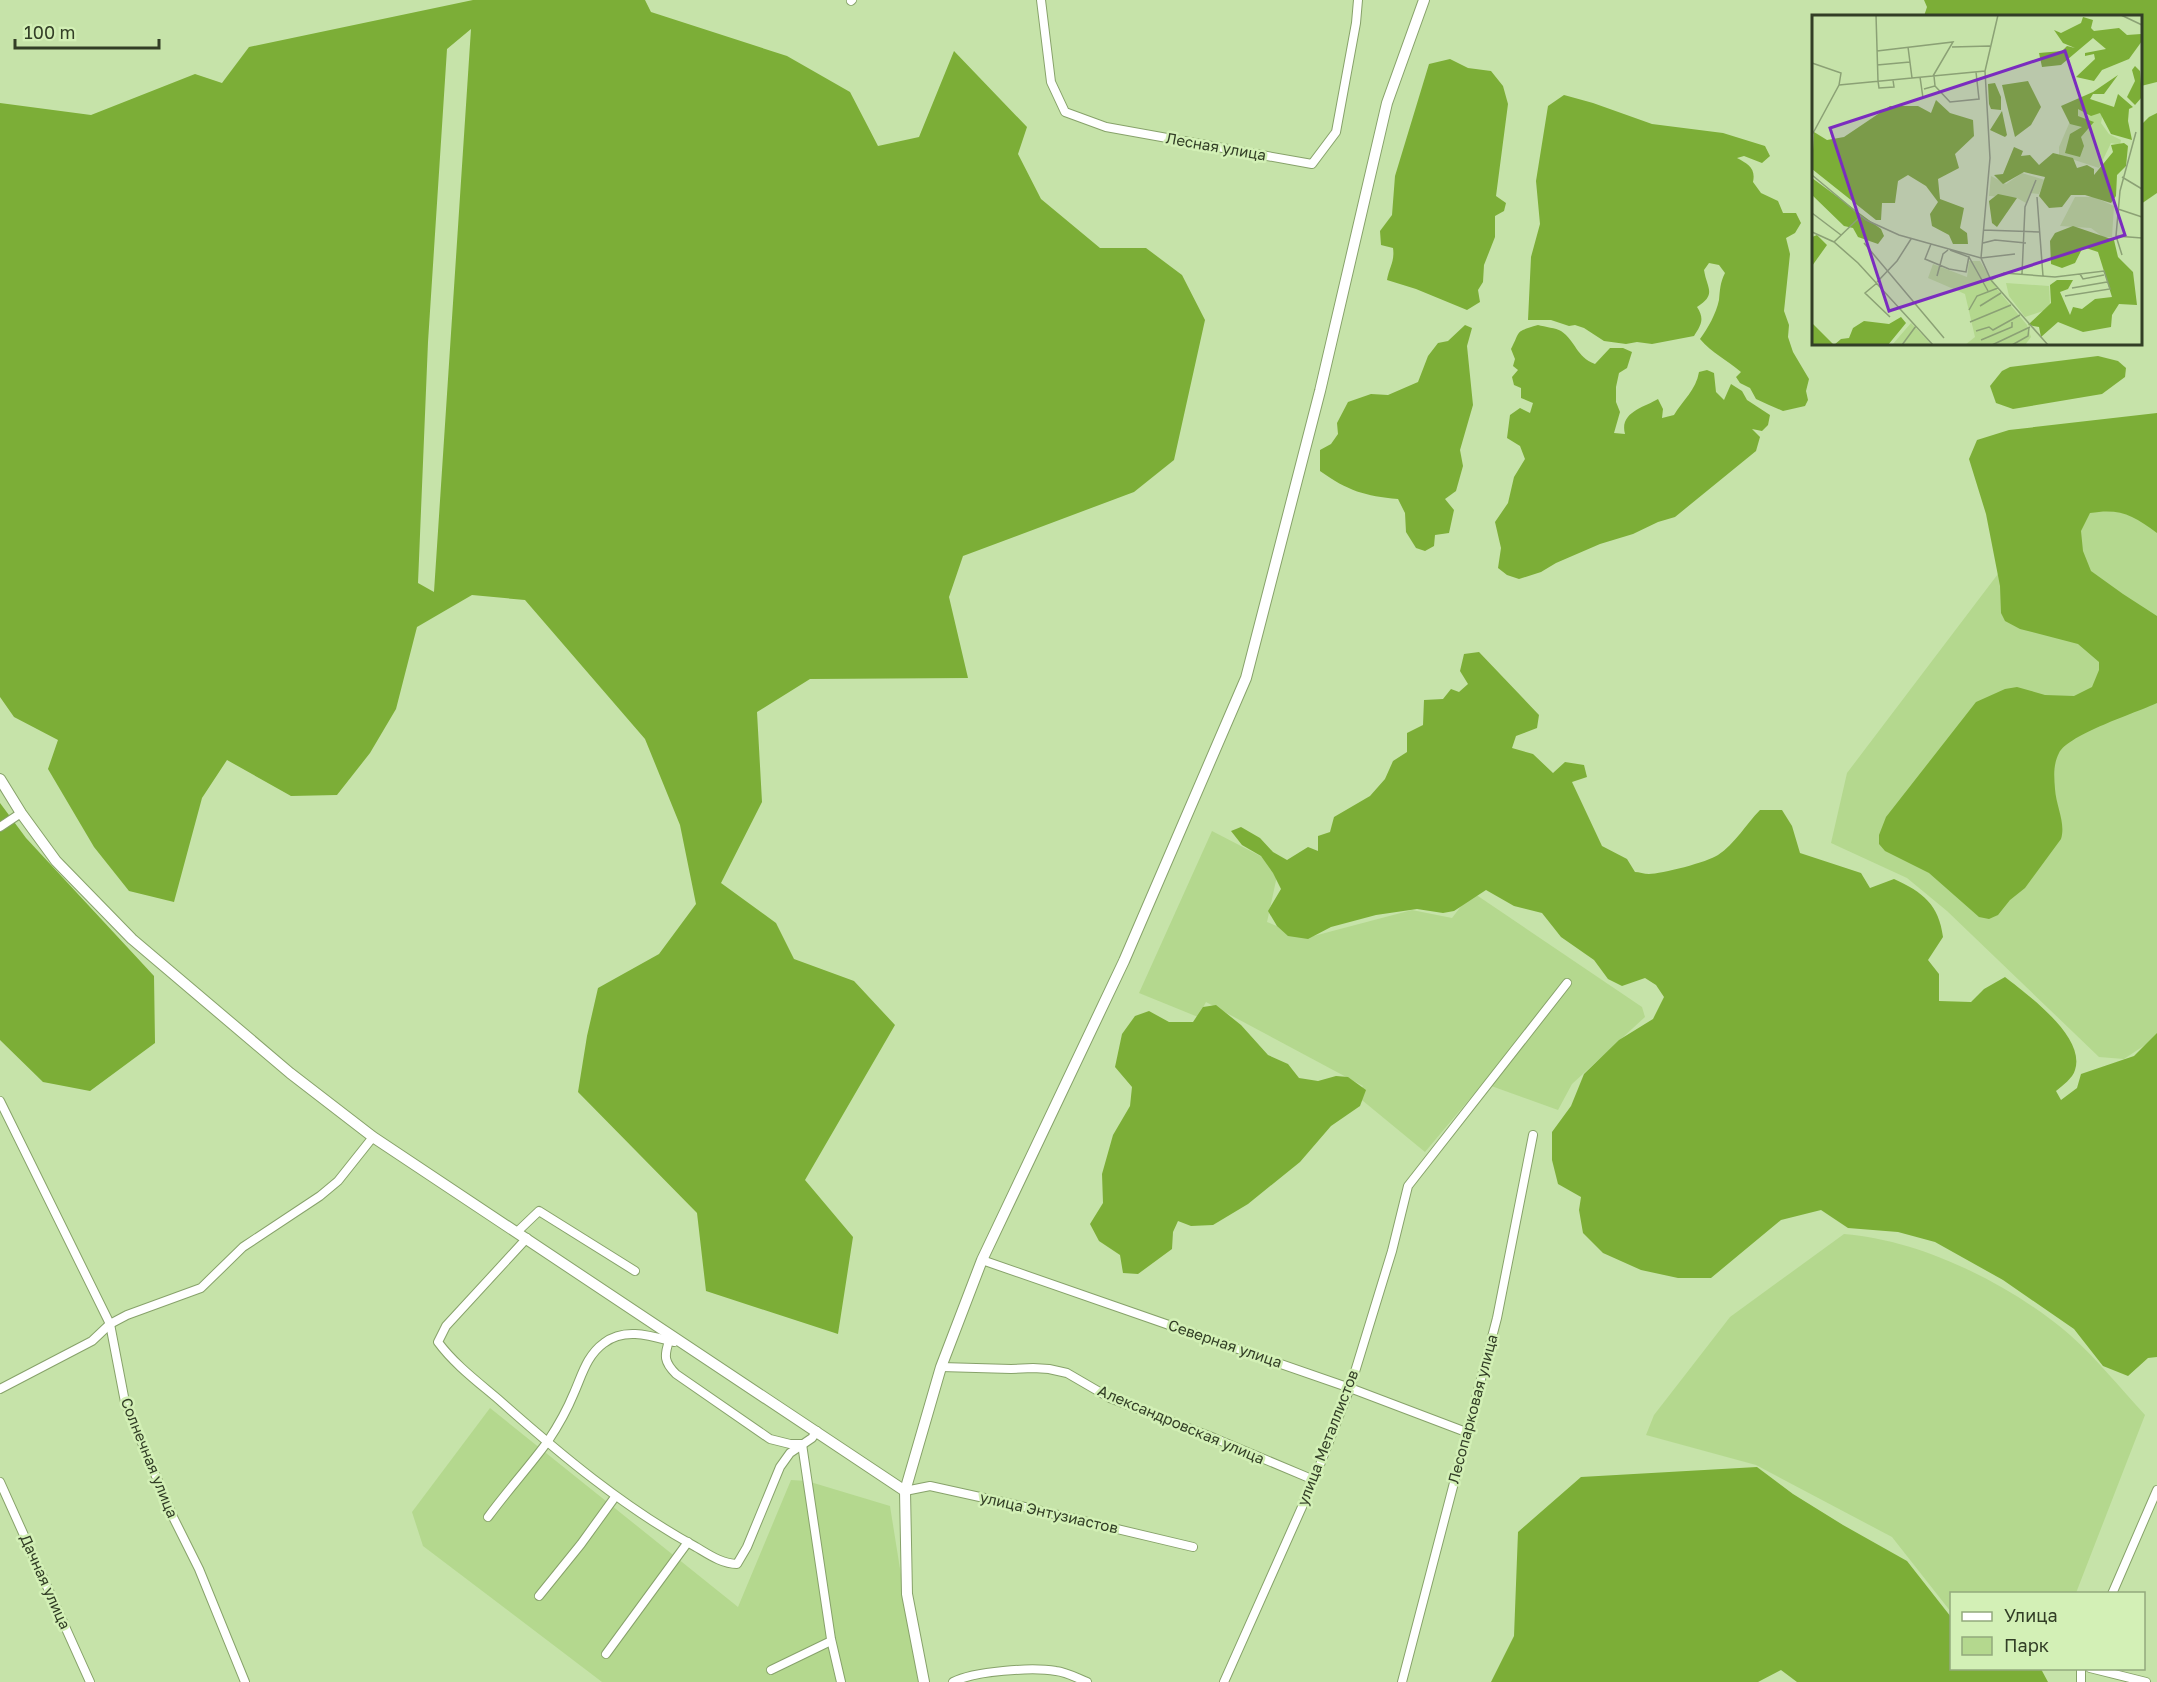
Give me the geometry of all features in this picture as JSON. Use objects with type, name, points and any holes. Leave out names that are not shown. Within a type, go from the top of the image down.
[{"type":"main road","points":[[924,1682],[907,1594],[905,1491],[941,1367],[982,1260],[1125,961],[1246,678],[1320,391],[1387,103],[1425,0]]},
{"type":"main road","points":[[0,779],[21,813],[56,861],[132,939],[290,1073],[373,1137],[905,1491]]},
{"type":"street","name":"Лесная улица","points":[[1041,0],[1051,82],[1065,112],[1106,127],[1312,164],[1335,132],[1356,23],[1358,0]]},
{"type":"street","points":[[0,827],[21,813]]},
{"type":"street","name":"улица Металлистов","points":[[1224,1682],[1314,1480],[1350,1388],[1392,1251],[1408,1186],[1567,983]]},
{"type":"street","name":"Солнечная улица","points":[[0,1101],[110,1324],[125,1402],[173,1517],[199,1569],[245,1682]]},
{"type":"street","name":"Лесопарковая улица","points":[[1402,1682],[1497,1318],[1533,1134]]},
{"type":"street","points":[[0,1389],[92,1341],[110,1324],[201,1288],[243,1247],[320,1196],[338,1181],[373,1137]]},
{"type":"street","points":[[517,1232],[539,1211],[635,1271]]},
{"type":"street","points":[[527,1238],[446,1326],[438,1342],[477,1381],[615,1497],[687,1542],[730,1564],[737,1564],[747,1547],[780,1467],[790,1453],[812,1438],[817,1431]]},
{"type":"street","name":"Северная улица","points":[[982,1260],[1350,1388],[1466,1432]]},
{"type":"street","points":[[488,1517],[548,1442],[562,1419],[585,1367],[594,1352],[604,1343],[615,1337],[641,1334],[689,1347]]},
{"type":"street","points":[[669,1341],[664,1356],[666,1364],[676,1374],[770,1439],[790,1444],[802,1444]]},
{"type":"street","name":"Александровская улица","points":[[941,1367],[1033,1368],[1067,1373],[1110,1398],[1214,1437],[1314,1480]]},
{"type":"street","points":[[802,1444],[831,1641],[841,1682]]},
{"type":"street","name":"Дачная улица","points":[[0,1482],[90,1682]]},
{"type":"street","name":"улица Энтузиастов","points":[[905,1491],[930,1486],[1016,1504],[1192,1547]]},
{"type":"street","points":[[2112,1592],[2157,1490]]},
{"type":"street","points":[[539,1596],[615,1497]]},
{"type":"street","points":[[606,1654],[687,1542]]},
{"type":"street","points":[[771,1670],[831,1641]]},
{"type":"street","points":[[2098,1670],[2146,1682]]},
{"type":"street","points":[[953,1682],[959,1678],[995,1671],[1056,1671],[1087,1682]]},
{"type":"green space","points":[[473,0],[645,0],[651,12],[787,56],[850,92],[878,146],[919,137],[954,51],[1027,127],[1018,154],[1041,199],[1100,248],[1146,248],[1182,275],[1205,320],[1174,460],[1134,492],[963,556],[949,597],[968,678],[810,679],[757,712],[762,802],[721,883],[776,923],[794,959],[854,981],[895,1025],[805,1180],[853,1237],[838,1334],[706,1291],[697,1213],[578,1092],[598,988],[659,954],[696,904],[680,825],[645,739],[525,600],[472,595],[417,627],[396,709],[370,753],[337,795],[291,796],[227,760],[202,798],[174,902],[129,891],[94,847],[48,769],[58,740],[14,717],[0,697],[0,103],[91,115],[195,74],[222,83],[249,47]],"holes":[[[471,29],[434,592],[418,583],[428,342],[447,49]]]},
{"type":"green space","points":[[1924,0],[2157,0],[2157,82],[2142,86],[2142,15],[1924,15],[1927,7]]},
{"type":"green space","points":[[1450,59],[1468,68],[1491,71],[1503,86],[1508,104],[1496,196],[1506,203],[1504,211],[1495,216],[1495,237],[1484,265],[1483,282],[1478,290],[1480,302],[1467,310],[1387,280],[1393,261],[1393,248],[1381,245],[1380,231],[1392,215],[1395,176],[1429,64]]},
{"type":"green space","points":[[1564,95],[1652,124],[1723,133],[1765,146],[1770,156],[1762,163],[1744,156],[1737,158],[1750,167],[1754,177],[1753,182],[1761,193],[1778,201],[1783,213],[1796,213],[1801,223],[1795,233],[1786,238],[1790,254],[1784,311],[1789,325],[1788,337],[1793,352],[1809,379],[1806,391],[1808,400],[1805,406],[1783,411],[1756,399],[1750,388],[1740,383],[1736,377],[1741,372],[1700,339],[1711,321],[1719,300],[1725,273],[1719,265],[1709,263],[1704,270],[1709,295],[1697,307],[1701,315],[1701,322],[1694,336],[1652,344],[1637,342],[1626,344],[1604,341],[1575,325],[1569,326],[1551,320],[1528,320],[1531,257],[1540,224],[1536,181],[1548,106]]},
{"type":"green space","points":[[2157,113],[2157,193],[2142,203],[2142,124]]},
{"type":"green space","points":[[1465,325],[1472,328],[1467,346],[1473,405],[1460,450],[1463,466],[1456,491],[1445,499],[1454,510],[1449,533],[1435,535],[1434,546],[1425,551],[1416,548],[1406,532],[1405,513],[1398,499],[1357,491],[1330,478],[1320,471],[1320,450],[1331,444],[1338,434],[1337,423],[1348,402],[1371,394],[1388,395],[1418,382],[1428,356],[1438,343],[1448,341]]},
{"type":"green space","points":[[1538,325],[1561,331],[1584,357],[1595,364],[1610,348],[1623,348],[1632,352],[1627,368],[1619,373],[1616,402],[1620,412],[1614,433],[1625,434],[1624,427],[1629,415],[1658,399],[1663,409],[1662,418],[1674,415],[1692,390],[1699,372],[1707,370],[1714,373],[1716,392],[1724,400],[1731,384],[1742,391],[1747,400],[1770,415],[1768,425],[1762,431],[1752,429],[1760,437],[1756,451],[1675,517],[1600,544],[1541,572],[1519,579],[1507,575],[1498,568],[1501,548],[1495,522],[1508,503],[1514,477],[1525,459],[1520,446],[1507,438],[1510,415],[1520,408],[1530,413],[1533,403],[1521,398],[1521,388],[1514,385],[1512,377],[1518,370],[1513,366],[1515,359],[1511,349],[1519,332]]},
{"type":"green space","points":[[2098,356],[2118,361],[2126,368],[2125,377],[2102,394],[2013,409],[1996,403],[1990,386],[2002,371],[2010,367]]},
{"type":"green space","points":[[2157,413],[2157,533],[2133,517],[2110,511],[2090,513],[2081,531],[2083,551],[2091,571],[2157,616],[2157,703],[2089,731],[2065,746],[2059,753],[2054,775],[2062,821],[2061,839],[2025,888],[2010,900],[1998,915],[1989,919],[1979,917],[1929,873],[1885,851],[1879,844],[1879,835],[1886,817],[1976,702],[2005,689],[2017,687],[2045,695],[2074,696],[2092,687],[2099,670],[2099,662],[2078,644],[2020,629],[2005,621],[2001,613],[2000,586],[1986,514],[1969,459],[1977,440],[2009,430]]},
{"type":"green space","points":[[2108,476],[2157,511],[2157,1037],[2124,1059],[2099,1057],[1947,911],[1907,878],[1831,843],[1847,773],[2026,537]]},
{"type":"green space","points":[[1479,652],[1539,715],[1537,728],[1516,736],[1512,748],[1533,754],[1553,773],[1565,762],[1584,765],[1587,777],[1572,782],[1602,846],[1627,859],[1635,872],[1649,874],[1663,872],[1713,858],[1730,845],[1760,810],[1782,810],[1792,826],[1800,853],[1861,873],[1870,888],[1894,879],[1913,889],[1928,901],[1938,916],[1943,937],[1928,960],[1939,974],[1939,1001],[1971,1002],[1984,989],[2005,977],[2053,1018],[2072,1044],[2076,1057],[2074,1073],[2056,1091],[2061,1100],[2077,1088],[2081,1074],[2134,1056],[2157,1033],[2157,1357],[2148,1358],[2128,1376],[2103,1366],[2074,1329],[2003,1280],[1935,1242],[1898,1232],[1848,1228],[1821,1210],[1781,1220],[1711,1278],[1678,1278],[1641,1270],[1603,1253],[1583,1233],[1579,1210],[1581,1197],[1558,1184],[1552,1160],[1552,1132],[1571,1106],[1584,1074],[1619,1040],[1653,1019],[1664,997],[1656,985],[1645,978],[1622,986],[1608,979],[1594,960],[1561,937],[1542,913],[1514,906],[1486,890],[1454,911],[1443,913],[1417,909],[1376,915],[1331,927],[1308,939],[1288,936],[1277,926],[1268,911],[1281,889],[1261,856],[1242,845],[1231,831],[1241,827],[1260,838],[1273,852],[1287,860],[1308,847],[1318,851],[1318,836],[1330,832],[1334,817],[1370,796],[1385,779],[1393,761],[1407,752],[1407,733],[1423,725],[1424,700],[1443,699],[1451,689],[1459,692],[1468,684],[1460,671],[1464,654]]},
{"type":"green space","points":[[0,803],[26,838],[154,976],[155,1043],[90,1091],[43,1082],[0,1040]]},
{"type":"green space","points":[[1212,831],[1268,860],[1277,876],[1267,922],[1306,938],[1412,910],[1452,918],[1472,892],[1642,1007],[1645,1017],[1572,1084],[1558,1110],[1483,1083],[1425,1152],[1357,1096],[1363,1086],[1206,1002],[1198,1017],[1139,993]]},
{"type":"green space","points":[[1216,1005],[1241,1025],[1268,1055],[1288,1064],[1299,1078],[1318,1081],[1336,1076],[1348,1077],[1366,1090],[1360,1106],[1331,1126],[1300,1162],[1248,1204],[1213,1225],[1191,1226],[1178,1221],[1173,1232],[1172,1249],[1138,1274],[1123,1273],[1120,1255],[1099,1241],[1090,1224],[1103,1203],[1102,1174],[1113,1135],[1130,1106],[1132,1087],[1115,1067],[1122,1034],[1135,1016],[1149,1011],[1169,1022],[1193,1022],[1203,1007]]},
{"type":"green space","points":[[1844,1234],[1904,1245],[1964,1268],[2021,1299],[2070,1335],[2145,1415],[2076,1592],[1950,1592],[1950,1611],[1892,1537],[1756,1465],[1646,1435],[1654,1415],[1730,1317]]},
{"type":"green space","points":[[490,1408],[738,1607],[791,1480],[807,1481],[890,1506],[918,1682],[602,1682],[423,1546],[412,1512]]},
{"type":"green space","points":[[1757,1467],[1793,1494],[1907,1561],[1950,1616],[1950,1670],[2042,1670],[2048,1682],[1797,1682],[1781,1670],[1758,1682],[1491,1682],[1514,1636],[1518,1532],[1581,1477]]}]
